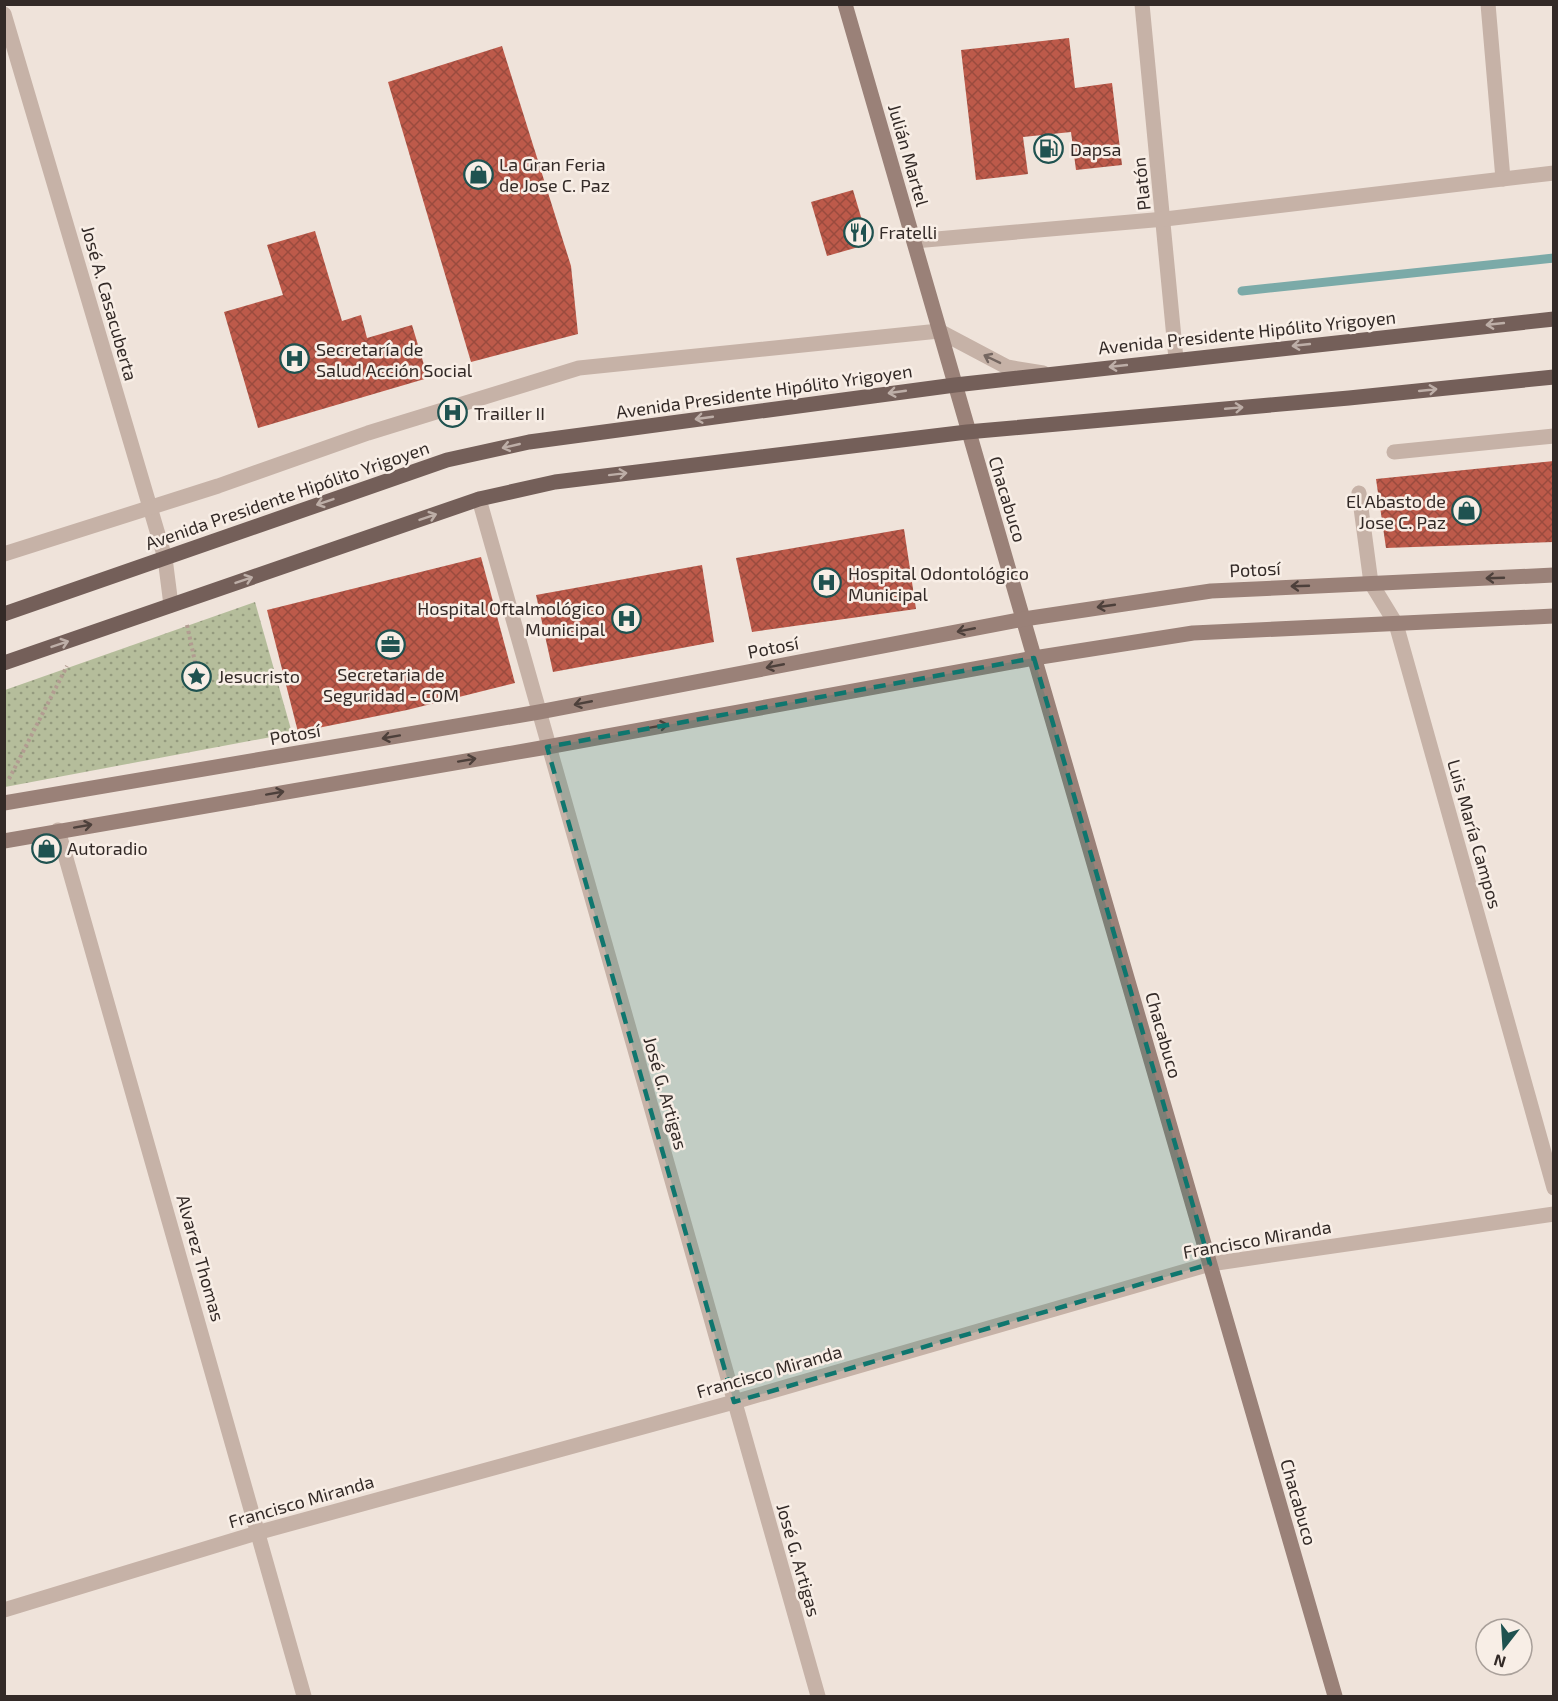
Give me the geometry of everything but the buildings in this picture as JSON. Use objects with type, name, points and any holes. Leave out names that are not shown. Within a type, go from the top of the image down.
[{"type":"main road","name":"Julián Martel","points":[[845,4],[956,385]]},
{"type":"main road","name":"Avenida Presidente Hipólito Yrigoyen","points":[[4,614],[447,460],[529,442],[956,385],[1554,319]]},
{"type":"main road","points":[[4,663],[479,499],[555,482],[967,432],[1554,377]]},
{"type":"main road","name":"Chacabuco","points":[[956,385],[967,432],[1024,618],[1335,1696]]},
{"type":"main road","name":"Potosí","points":[[4,803],[539,712],[1024,618],[1210,591],[1554,575]]},
{"type":"main road","points":[[4,841],[548,747],[1034,658],[1193,633],[1554,616]]},
{"type":"street","name":"Platón","points":[[1142,4],[1165,219],[1176,359]]},
{"type":"street","points":[[1488,4],[1503,179]]},
{"type":"street","name":"José A. Casacuberta","points":[[4,14],[177,603]]},
{"type":"street","points":[[914,241],[1165,219],[1554,174]]},
{"type":"street","points":[[4,554],[218,486],[368,433],[579,368],[939,331],[1007,367],[1048,374]]},
{"type":"street","points":[[1394,452],[1554,436]]},
{"type":"street","name":"Luis María Campos","points":[[1359,493],[1371,583],[1396,624],[1554,1188]]},
{"type":"street","name":"José G. Artigas","points":[[479,499],[818,1696]]},
{"type":"street","name":"Alvarez Thomas","points":[[58,830],[260,1532],[304,1696]]},
{"type":"street","name":"Francisco Miranda","points":[[4,1610],[260,1532],[734,1402],[1210,1264],[1554,1214]]},
{"type":"path","points":[[177,603],[197,671]]},
{"type":"path","points":[[4,788],[83,636]]},
{"type":"highlighted area","points":[[1034,658],[1210,1264],[734,1402],[547,747]]},
{"type":"green space","points":[[255,602],[292,733],[5,787],[5,690]]},
{"type":"waterway","points":[[1242,291],[1554,258]]},
{"type":"place","name":"Dapsa","points":[[1049,149]]},
{"type":"place","name":"La Gran Feria de Jose C. Paz","points":[[478,174]]},
{"type":"place","name":"Fratelli","points":[[858,232]]},
{"type":"place","name":"Secretaría de Salud Acción Social","points":[[295,359]]},
{"type":"place","name":"Trailler II","points":[[453,413]]},
{"type":"place","name":"El Abasto de Jose C. Paz","points":[[1467,511]]},
{"type":"place","name":"Hospital Odontológico Municipal","points":[[827,583]]},
{"type":"place","name":"Hospital Oftalmológico Municipal","points":[[626,618]]},
{"type":"place","name":"Secretaria de Seguridad - COM","points":[[391,645]]},
{"type":"place","name":"Jesucristo","points":[[197,676]]},
{"type":"place","name":"Autoradio","points":[[46,848]]}]
